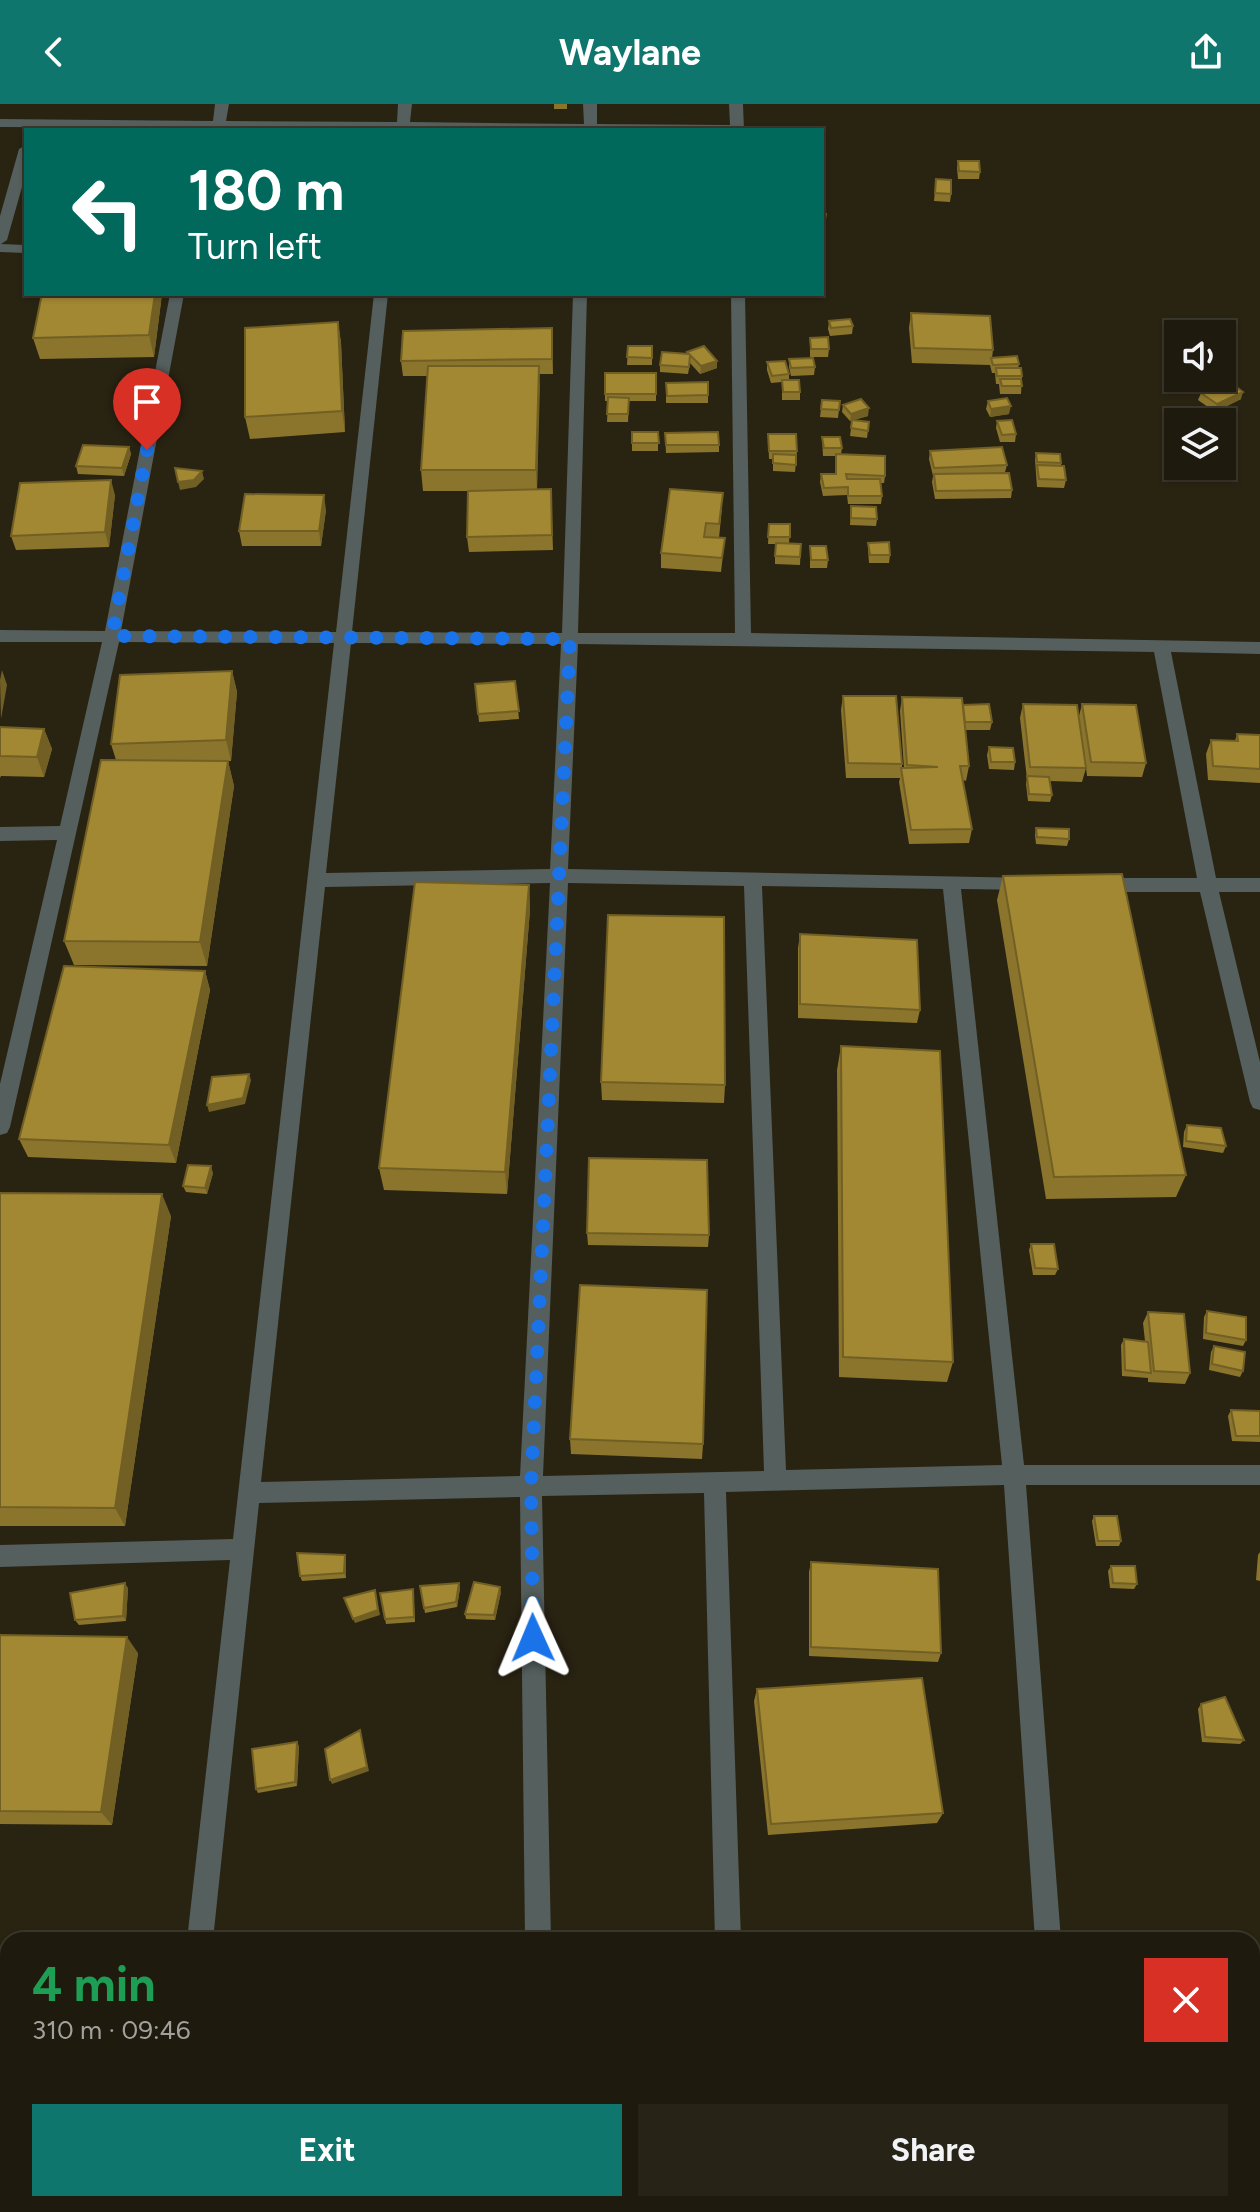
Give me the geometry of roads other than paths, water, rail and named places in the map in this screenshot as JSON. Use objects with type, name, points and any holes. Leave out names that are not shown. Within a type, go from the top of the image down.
[{"type":"street","points":[[32,126],[39,104]]},
{"type":"street","points":[[219,125],[222,104]]},
{"type":"street","points":[[0,123],[32,126],[403,128],[405,104]]},
{"type":"street","points":[[590,104],[591,128]]},
{"type":"street","points":[[736,104],[737,128]]},
{"type":"street","points":[[0,240],[24,156]]},
{"type":"street","points":[[0,248],[24,249]]},
{"type":"street","points":[[0,1127],[5,1074],[68,833],[112,636],[177,296]]},
{"type":"street","points":[[201,1932],[381,296]]},
{"type":"street","points":[[538,1932],[531,1487],[570,639],[580,296]]},
{"type":"street","points":[[738,296],[743,639]]},
{"type":"street","points":[[0,636],[743,639],[1260,648]]},
{"type":"street","points":[[1162,648],[1208,886],[1260,1102]]},
{"type":"street","points":[[0,834],[68,833]]},
{"type":"street","points":[[317,880],[559,876],[1042,884]]},
{"type":"street","points":[[753,879],[775,1480]]},
{"type":"street","points":[[951,882],[1014,1475],[1047,1932]]},
{"type":"street","points":[[1087,884],[1260,885]]},
{"type":"street","points":[[249,1493],[1014,1475],[1260,1475]]},
{"type":"street","points":[[715,1482],[728,1932]]},
{"type":"street","points":[[0,1556],[242,1549]]}]
